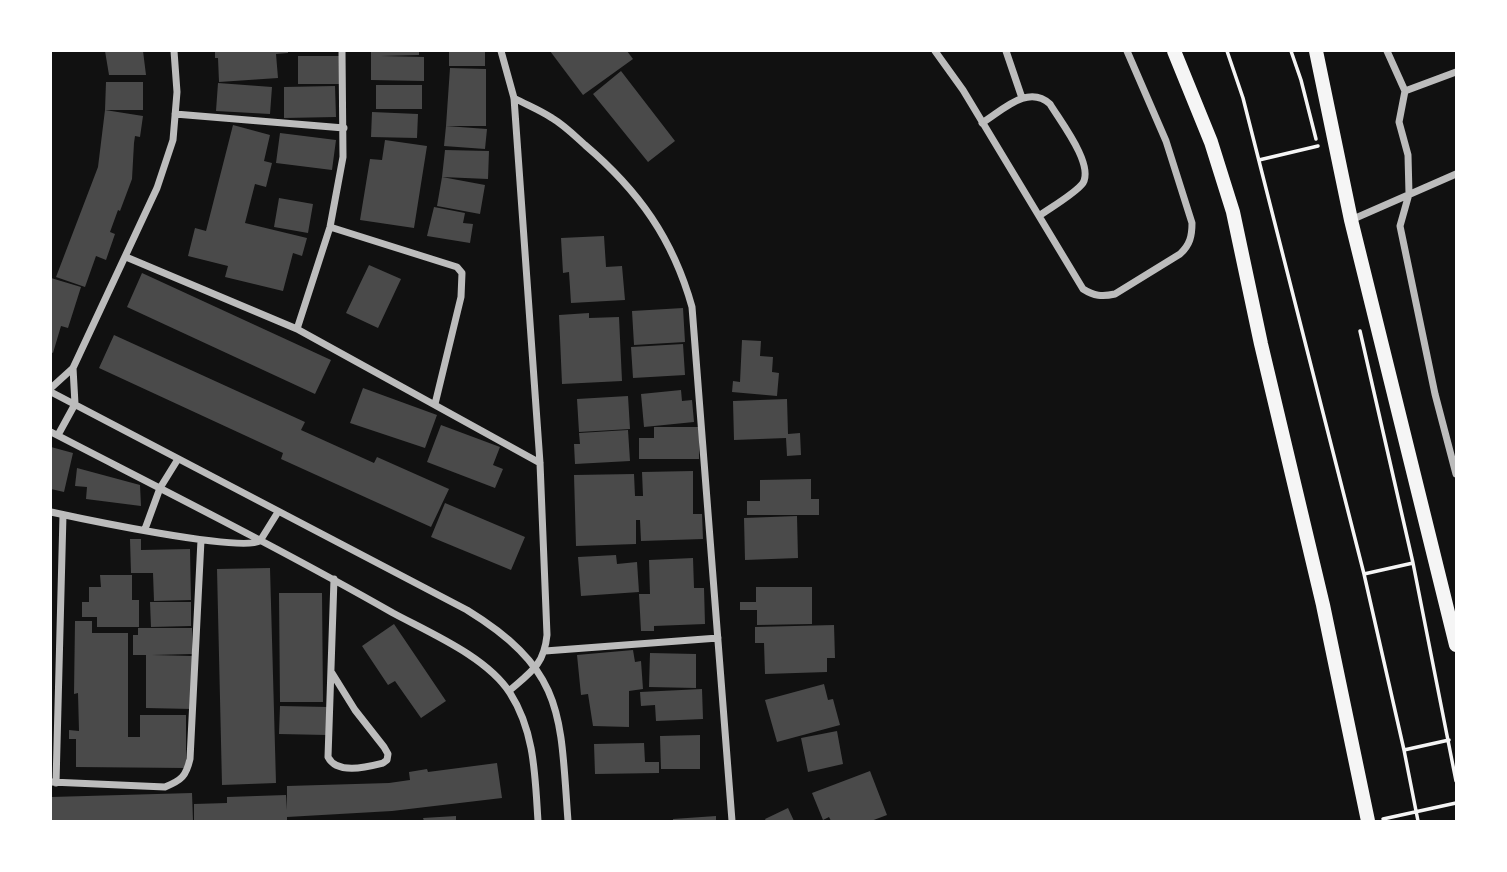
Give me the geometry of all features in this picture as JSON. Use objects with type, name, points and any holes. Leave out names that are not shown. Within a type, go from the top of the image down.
[{"type":"main road","points":[[1174,51],[1211,142],[1233,212],[1371,821]]},
{"type":"main road","points":[[1316,51],[1351,220],[1456,645]]},
{"type":"street","points":[[174,51],[177,92],[173,140],[157,188],[73,369],[51,390],[467,610],[512,641],[536,668],[558,714],[568,821]]},
{"type":"street","points":[[297,329],[330,227],[344,157],[342,51]]},
{"type":"street","points":[[501,51],[514,98],[540,463],[547,635],[545,651],[536,668],[509,691]]},
{"type":"street","points":[[935,51],[963,90],[1083,289],[1092,295],[1115,294],[1180,254],[1188,246],[1192,234],[1192,223],[1166,141],[1127,51]]},
{"type":"street","points":[[1006,51],[1022,98]]},
{"type":"street","points":[[1387,51],[1405,92],[1398,122],[1408,155],[1409,194],[1400,226],[1435,394],[1456,474]]},
{"type":"street","points":[[1405,92],[1456,72]]},
{"type":"street","points":[[982,123],[1033,94],[1043,97],[1050,104],[1084,161],[1086,174],[1082,184],[1039,216]]},
{"type":"street","points":[[514,98],[554,119],[594,152],[662,231],[682,273],[692,307],[732,821]]},
{"type":"street","points":[[175,114],[344,128]]},
{"type":"street","points":[[1351,220],[1456,174]]},
{"type":"street","points":[[330,227],[457,267],[462,273],[461,297],[435,404]]},
{"type":"street","points":[[126,257],[297,329],[540,463]]},
{"type":"street","points":[[73,369],[75,404],[54,433],[334,579],[468,655],[494,675],[509,691],[529,734],[534,760],[538,821]]},
{"type":"street","points":[[145,529],[160,488],[178,459]]},
{"type":"street","points":[[51,512],[201,540],[247,544],[261,541],[278,512]]},
{"type":"street","points":[[63,515],[53,783],[165,787],[187,775],[201,540]]},
{"type":"street","points":[[332,673],[355,710],[388,754],[383,763],[339,769],[331,765],[328,758],[334,579]]},
{"type":"street","points":[[545,651],[718,638]]},
{"type":"path","points":[[1227,51],[1243,98],[1364,574],[1418,821]]},
{"type":"path","points":[[1258,160],[1318,146],[1291,51]]},
{"type":"path","points":[[1360,330],[1413,563],[1456,781]]},
{"type":"path","points":[[1364,574],[1413,563]]},
{"type":"path","points":[[1404,750],[1448,740]]},
{"type":"path","points":[[1371,821],[1456,803]]},
{"type":"building","points":[[105,51],[143,51],[146,75],[109,75]]},
{"type":"building","points":[[215,51],[288,53],[276,54],[278,78],[219,82]]},
{"type":"building","points":[[371,51],[419,51],[419,55],[381,56],[424,57],[424,81],[371,80]]},
{"type":"building","points":[[449,51],[485,51],[485,66],[449,66]]},
{"type":"building","points":[[550,51],[627,51],[633,59],[583,95]]},
{"type":"building","points":[[298,56],[339,56],[339,84],[298,84]]},
{"type":"building","points":[[450,68],[486,69],[486,126],[446,126]]},
{"type":"building","points":[[621,71],[675,141],[648,162],[593,94]]},
{"type":"building","points":[[106,82],[143,82],[143,110],[105,110]]},
{"type":"building","points":[[218,83],[272,87],[270,114],[216,111]]},
{"type":"building","points":[[376,85],[422,85],[422,109],[376,109]]},
{"type":"building","points":[[335,86],[336,117],[284,118],[284,87]]},
{"type":"building","points":[[105,110],[143,116],[140,137],[135,136],[132,179],[110,232],[115,234],[106,260],[96,256],[85,287],[56,277],[98,167]]},
{"type":"building","points":[[372,112],[418,114],[417,138],[371,137]]},
{"type":"building","points":[[233,125],[270,135],[264,161],[272,163],[266,187],[255,184],[245,223],[307,238],[302,256],[293,253],[283,291],[225,277],[228,266],[188,256],[195,228],[206,231]]},
{"type":"building","points":[[446,126],[487,129],[485,149],[444,146]]},
{"type":"building","points":[[280,133],[336,140],[332,170],[276,163]]},
{"type":"building","points":[[385,140],[427,146],[414,228],[360,220],[370,159],[382,160]]},
{"type":"building","points":[[445,150],[489,151],[488,179],[442,177]]},
{"type":"building","points":[[442,177],[485,185],[480,214],[437,206]]},
{"type":"building","points":[[279,198],[313,204],[308,233],[274,227]]},
{"type":"building","points":[[434,207],[465,213],[463,223],[473,224],[470,243],[427,236]]},
{"type":"building","points":[[604,236],[606,267],[622,266],[625,300],[571,303],[569,272],[563,273],[561,238]]},
{"type":"building","points":[[369,265],[401,279],[378,328],[346,313]]},
{"type":"building","points":[[142,273],[331,360],[315,394],[127,307]]},
{"type":"building","points":[[51,278],[81,287],[68,328],[61,326],[53,353],[51,352]]},
{"type":"building","points":[[683,308],[685,342],[634,345],[632,311]]},
{"type":"building","points":[[589,313],[589,318],[619,317],[622,381],[562,384],[559,315]]},
{"type":"building","points":[[114,335],[305,422],[301,430],[374,463],[377,457],[449,489],[431,527],[281,459],[283,453],[99,368]]},
{"type":"building","points":[[742,340],[761,341],[760,356],[773,357],[772,372],[779,373],[777,396],[732,392],[733,381],[740,382]]},
{"type":"building","points":[[683,344],[685,375],[633,378],[631,347]]},
{"type":"building","points":[[363,388],[437,415],[425,448],[350,423]]},
{"type":"building","points":[[681,390],[682,401],[692,400],[694,422],[644,427],[641,394]]},
{"type":"building","points":[[628,396],[630,429],[579,432],[577,399]]},
{"type":"building","points":[[787,399],[788,434],[800,433],[801,455],[787,456],[786,438],[734,440],[733,401]]},
{"type":"building","points":[[441,425],[500,447],[493,465],[503,469],[495,488],[427,462]]},
{"type":"building","points":[[654,427],[699,427],[699,459],[639,459],[639,438],[654,438]]},
{"type":"building","points":[[628,430],[630,461],[575,464],[574,444],[580,444],[579,433]]},
{"type":"building","points":[[51,447],[73,453],[64,492],[51,489]]},
{"type":"building","points":[[77,468],[140,485],[141,506],[86,499],[87,487],[75,486]]},
{"type":"building","points":[[693,471],[693,514],[702,514],[703,539],[641,541],[640,520],[636,520],[636,544],[576,546],[574,475],[634,474],[635,496],[643,496],[642,472]]},
{"type":"building","points":[[811,479],[811,499],[819,499],[819,515],[747,515],[747,501],[760,501],[760,480]]},
{"type":"building","points":[[445,503],[525,537],[511,570],[431,537]]},
{"type":"building","points":[[797,516],[798,558],[745,560],[744,518]]},
{"type":"building","points":[[130,539],[141,539],[141,550],[190,549],[191,600],[154,601],[153,573],[131,573]]},
{"type":"building","points":[[616,555],[617,564],[637,562],[639,592],[581,596],[578,557]]},
{"type":"building","points":[[693,558],[694,588],[704,588],[705,624],[654,626],[654,631],[641,631],[639,594],[650,594],[649,560]]},
{"type":"building","points":[[270,568],[276,783],[222,785],[217,569]]},
{"type":"building","points":[[100,575],[132,575],[132,600],[139,600],[139,627],[97,627],[97,617],[82,617],[82,602],[89,602],[89,587],[101,587]]},
{"type":"building","points":[[756,587],[812,587],[812,624],[757,625],[757,610],[740,610],[740,602],[756,602]]},
{"type":"building","points":[[279,593],[322,593],[323,702],[280,702]]},
{"type":"building","points":[[150,602],[191,602],[191,626],[151,627]]},
{"type":"building","points":[[75,621],[92,621],[92,633],[128,633],[128,737],[140,737],[140,715],[186,715],[186,768],[76,767],[76,739],[69,739],[69,730],[79,731],[78,693],[74,694]]},
{"type":"building","points":[[394,624],[446,701],[421,718],[395,681],[388,685],[362,646]]},
{"type":"building","points":[[834,625],[835,658],[827,658],[827,672],[765,674],[764,643],[755,643],[755,627]]},
{"type":"building","points":[[138,628],[192,628],[192,654],[152,655],[192,656],[192,709],[146,708],[146,655],[133,655],[133,635],[138,635]]},
{"type":"building","points":[[633,650],[635,662],[641,661],[643,689],[629,691],[629,727],[593,726],[588,694],[581,695],[577,655]]},
{"type":"building","points":[[650,653],[696,654],[696,688],[649,687]]},
{"type":"building","points":[[824,684],[828,700],[833,699],[840,725],[777,742],[765,700]]},
{"type":"building","points":[[702,689],[703,719],[656,721],[655,705],[641,706],[640,692]]},
{"type":"building","points":[[280,706],[328,707],[327,735],[279,734]]},
{"type":"building","points":[[837,731],[843,764],[808,772],[801,738]]},
{"type":"building","points":[[700,735],[700,769],[661,769],[660,736]]},
{"type":"building","points":[[644,743],[645,762],[659,762],[659,773],[595,774],[594,744]]},
{"type":"building","points":[[497,763],[502,798],[392,811],[287,817],[287,821],[194,821],[194,804],[227,803],[227,797],[286,795],[287,810],[287,786],[389,783],[410,780],[409,772]]},
{"type":"building","points":[[870,771],[887,815],[871,821],[831,821],[829,817],[823,820],[812,793]]},
{"type":"building","points":[[192,793],[193,821],[51,821],[51,797]]},
{"type":"building","points":[[788,808],[794,821],[766,821],[765,819]]},
{"type":"building","points":[[456,816],[456,821],[424,821],[423,818]]},
{"type":"building","points":[[716,816],[716,821],[673,821],[673,819]]}]
